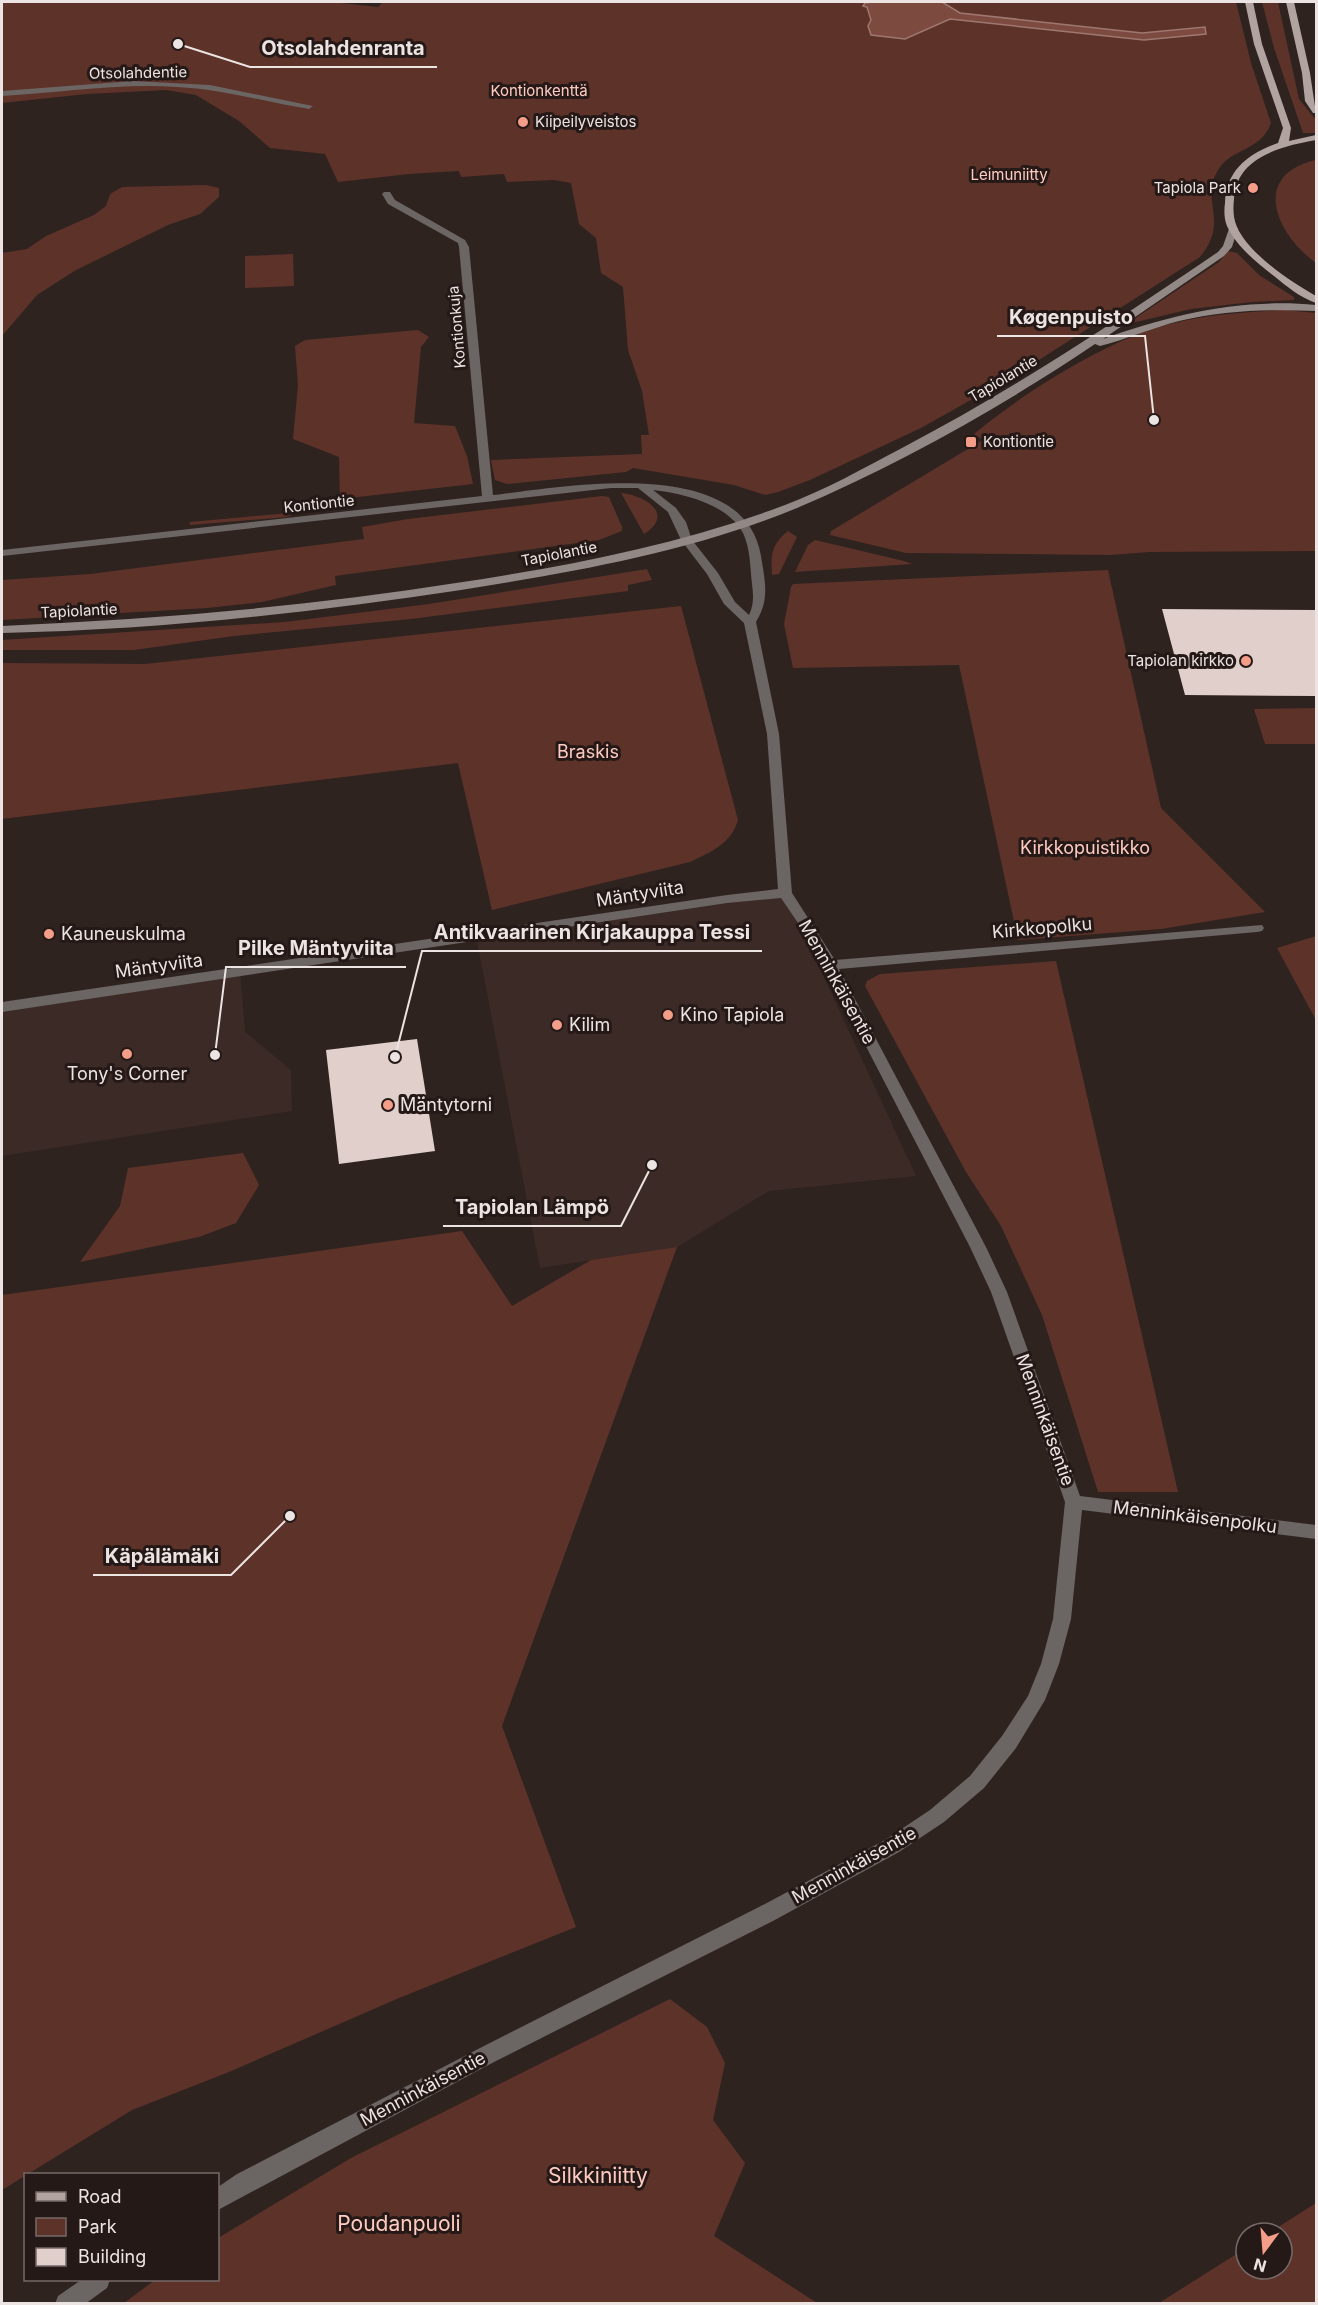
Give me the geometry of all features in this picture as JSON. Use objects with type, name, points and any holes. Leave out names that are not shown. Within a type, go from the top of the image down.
[{"type":"main road","points":[[1249,2],[1258,44],[1287,128],[1282,145]]},
{"type":"main road","points":[[1290,2],[1310,100],[1317,111]]},
{"type":"main road","points":[[1306,73],[1317,84]]},
{"type":"main road","points":[[1317,138],[1282,145],[1254,156],[1235,175],[1230,186],[1228,202],[1233,228],[1280,276],[1317,300]]},
{"type":"main road","name":"Tapiolantie","points":[[2,630],[131,624],[371,600],[507,579],[628,556],[742,524],[792,506],[861,474],[1014,392],[1221,254],[1227,247],[1233,228]]},
{"type":"main road","name":"Tapiolantie","points":[[1077,351],[1142,327],[1216,310],[1287,306],[1317,309]]},
{"type":"street","name":"Otsolahdentie","points":[[2,94],[79,87],[176,83],[309,106]]},
{"type":"street","name":"Kontionkuja","points":[[387,194],[391,202],[435,225],[462,242],[464,247],[488,500]]},
{"type":"street","name":"Kontiontie","points":[[2,553],[611,485],[640,485],[667,489],[704,500],[718,506],[742,524]]},
{"type":"street","points":[[640,485],[672,510],[687,540],[712,573],[730,604],[750,622],[773,734],[785,893]]},
{"type":"street","points":[[742,524],[755,549],[762,604],[750,622]]},
{"type":"street","name":"Menninkäisentie","points":[[219,2198],[245,2182],[487,2055],[776,1908],[892,1846],[937,1816],[977,1782],[1009,1742],[1036,1700],[1050,1665],[1062,1619],[1074,1502],[989,1270],[830,965],[812,932],[785,893]]},
{"type":"street","name":"Mäntyviita","points":[[2,1007],[727,898],[785,893]]},
{"type":"street","name":"Kirkkopolku","points":[[830,965],[1257,928]]},
{"type":"street","name":"Menninkäisenpolku","points":[[1074,1502],[1317,1532]]},
{"type":"street","points":[[66,2304],[98,2281]]},
{"type":"shaded area","points":[[942,2],[960,13],[1142,33],[1205,27],[1206,34],[1144,40],[950,19],[905,39],[871,35],[868,26],[871,20],[867,7],[863,6],[865,3]]},
{"type":"shaded area","points":[[785,893],[916,1176],[769,1191],[677,1247],[540,1268],[476,936]]},
{"type":"shaded area","points":[[240,973],[245,1032],[291,1070],[292,1111],[2,1156],[2,1007]]},
{"type":"green space","name":"Leimuniitty","points":[[2,2],[332,2],[378,7],[383,2],[1236,2],[1251,63],[1271,123],[1260,140],[1229,158],[1217,172],[1211,193],[1213,232],[1209,244],[1200,257],[1017,374],[921,428],[810,480],[765,495],[734,485],[633,468],[626,472],[507,484],[495,480],[491,460],[642,454],[641,435],[649,435],[642,391],[628,350],[623,287],[601,273],[596,238],[579,224],[571,183],[554,180],[507,182],[504,174],[461,177],[459,171],[338,182],[325,154],[270,148],[239,121],[196,95],[166,90],[87,94],[2,103]]},
{"type":"green space","points":[[1262,2],[1278,2],[1299,99],[1316,120],[1316,133],[1303,133],[1274,48]]},
{"type":"green space","points":[[1316,160],[1316,263],[1290,237],[1281,222],[1276,206],[1276,192],[1283,178],[1295,168]]},
{"type":"green space","points":[[206,185],[219,188],[219,197],[200,214],[168,225],[76,270],[37,295],[2,336],[2,253],[27,249],[46,236],[94,215],[106,206],[110,194],[122,187]]},
{"type":"green space","points":[[1228,251],[1237,253],[1259,275],[1294,297],[1294,300],[1191,309],[1132,323],[1131,321],[1219,262]]},
{"type":"green space","points":[[293,254],[294,286],[245,288],[245,256]]},
{"type":"green space","points":[[1286,310],[1316,313],[1316,551],[1149,552],[1110,555],[906,553],[830,535],[831,531],[983,440],[974,434],[1014,403],[1108,347],[1155,328],[1187,320],[1236,313]]},
{"type":"green space","points":[[418,330],[429,337],[421,347],[414,423],[455,426],[467,456],[473,484],[340,499],[339,457],[293,439],[298,385],[295,346],[305,340]]},
{"type":"green space","points":[[621,493],[639,497],[653,507],[657,513],[653,527],[644,534]]},
{"type":"green space","points":[[609,497],[622,531],[599,540],[335,576],[336,585],[262,602],[207,608],[2,620],[2,580],[90,574],[364,539],[362,527],[408,519]]},
{"type":"green space","points":[[289,513],[291,515],[287,517],[190,525],[190,522]]},
{"type":"green space","points":[[788,531],[797,537],[779,574],[772,575],[773,550]]},
{"type":"green space","points":[[815,540],[912,564],[795,572],[808,545]]},
{"type":"green space","points":[[647,569],[652,580],[628,585],[628,591],[411,619],[234,636],[134,650],[2,650],[2,640],[285,622],[429,604]]},
{"type":"green space","name":"Kirkkopuistikko","points":[[1108,570],[1161,808],[1265,912],[1161,929],[1018,940],[959,665],[793,668],[784,624],[791,587],[793,584]]},
{"type":"green space","name":"Braskis","points":[[681,606],[738,820],[725,841],[713,851],[690,862],[492,910],[458,763],[2,819],[2,663],[145,664]]},
{"type":"green space","points":[[1316,708],[1316,744],[1265,744],[1254,709]]},
{"type":"green space","points":[[1316,936],[1316,1020],[1277,948]]},
{"type":"green space","points":[[1056,961],[1178,1492],[1098,1492],[1042,1315],[1001,1226],[966,1172],[865,986],[867,981],[880,974]]},
{"type":"green space","points":[[243,1153],[259,1185],[236,1223],[199,1237],[80,1262],[120,1206],[128,1168]]},
{"type":"green space","points":[[462,1231],[512,1306],[591,1260],[677,1247],[502,1726],[576,1927],[399,1998],[229,2072],[132,2110],[30,2173],[24,2173],[24,2176],[2,2190],[2,1295]]},
{"type":"green space","name":"Silkkiniitty","points":[[670,1999],[707,2027],[725,2063],[713,2120],[745,2163],[714,2236],[817,2303],[124,2303],[154,2281],[219,2281],[219,2237],[351,2158]]},
{"type":"green space","points":[[1316,2203],[1316,2303],[1159,2303],[1234,2256],[1234,2281],[1294,2281],[1294,2221],[1288,2221]]},
{"type":"building","name":"Tapiolan kirkko","points":[[1162,609],[1317,610],[1317,696],[1185,695]]},
{"type":"building","name":"Mäntytorni","points":[[417,1039],[435,1151],[339,1164],[326,1050]]},
{"type":"place","name":"Otsolahdenranta","points":[[178,44]]},
{"type":"place","name":"Kiipeilyveistos","points":[[523,122]]},
{"type":"place","name":"Tapiola Park","points":[[1253,188]]},
{"type":"place","name":"Køgenpuisto","points":[[1154,420]]},
{"type":"place","name":"Kontiontie","points":[[971,442]]},
{"type":"place","name":"Tapiolan kirkko","points":[[1246,661]]},
{"type":"place","name":"Kauneuskulma","points":[[49,934]]},
{"type":"place","name":"Kino Tapiola","points":[[668,1015]]},
{"type":"place","name":"Kilim","points":[[557,1025]]},
{"type":"place","name":"Tony's Corner","points":[[127,1054]]},
{"type":"place","name":"Pilke Mäntyviita","points":[[215,1055]]},
{"type":"place","name":"Antikvaarinen Kirjakauppa Tessi","points":[[395,1057]]},
{"type":"place","name":"Mäntytorni","points":[[388,1105]]},
{"type":"place","name":"Tapiolan Lämpö","points":[[652,1165]]},
{"type":"place","name":"Käpälämäki","points":[[290,1516]]},
{"type":"park label","name":"Kontionkenttä","points":[[539,91]]},
{"type":"park label","name":"Poudanpuoli","points":[[399,2224]]}]
